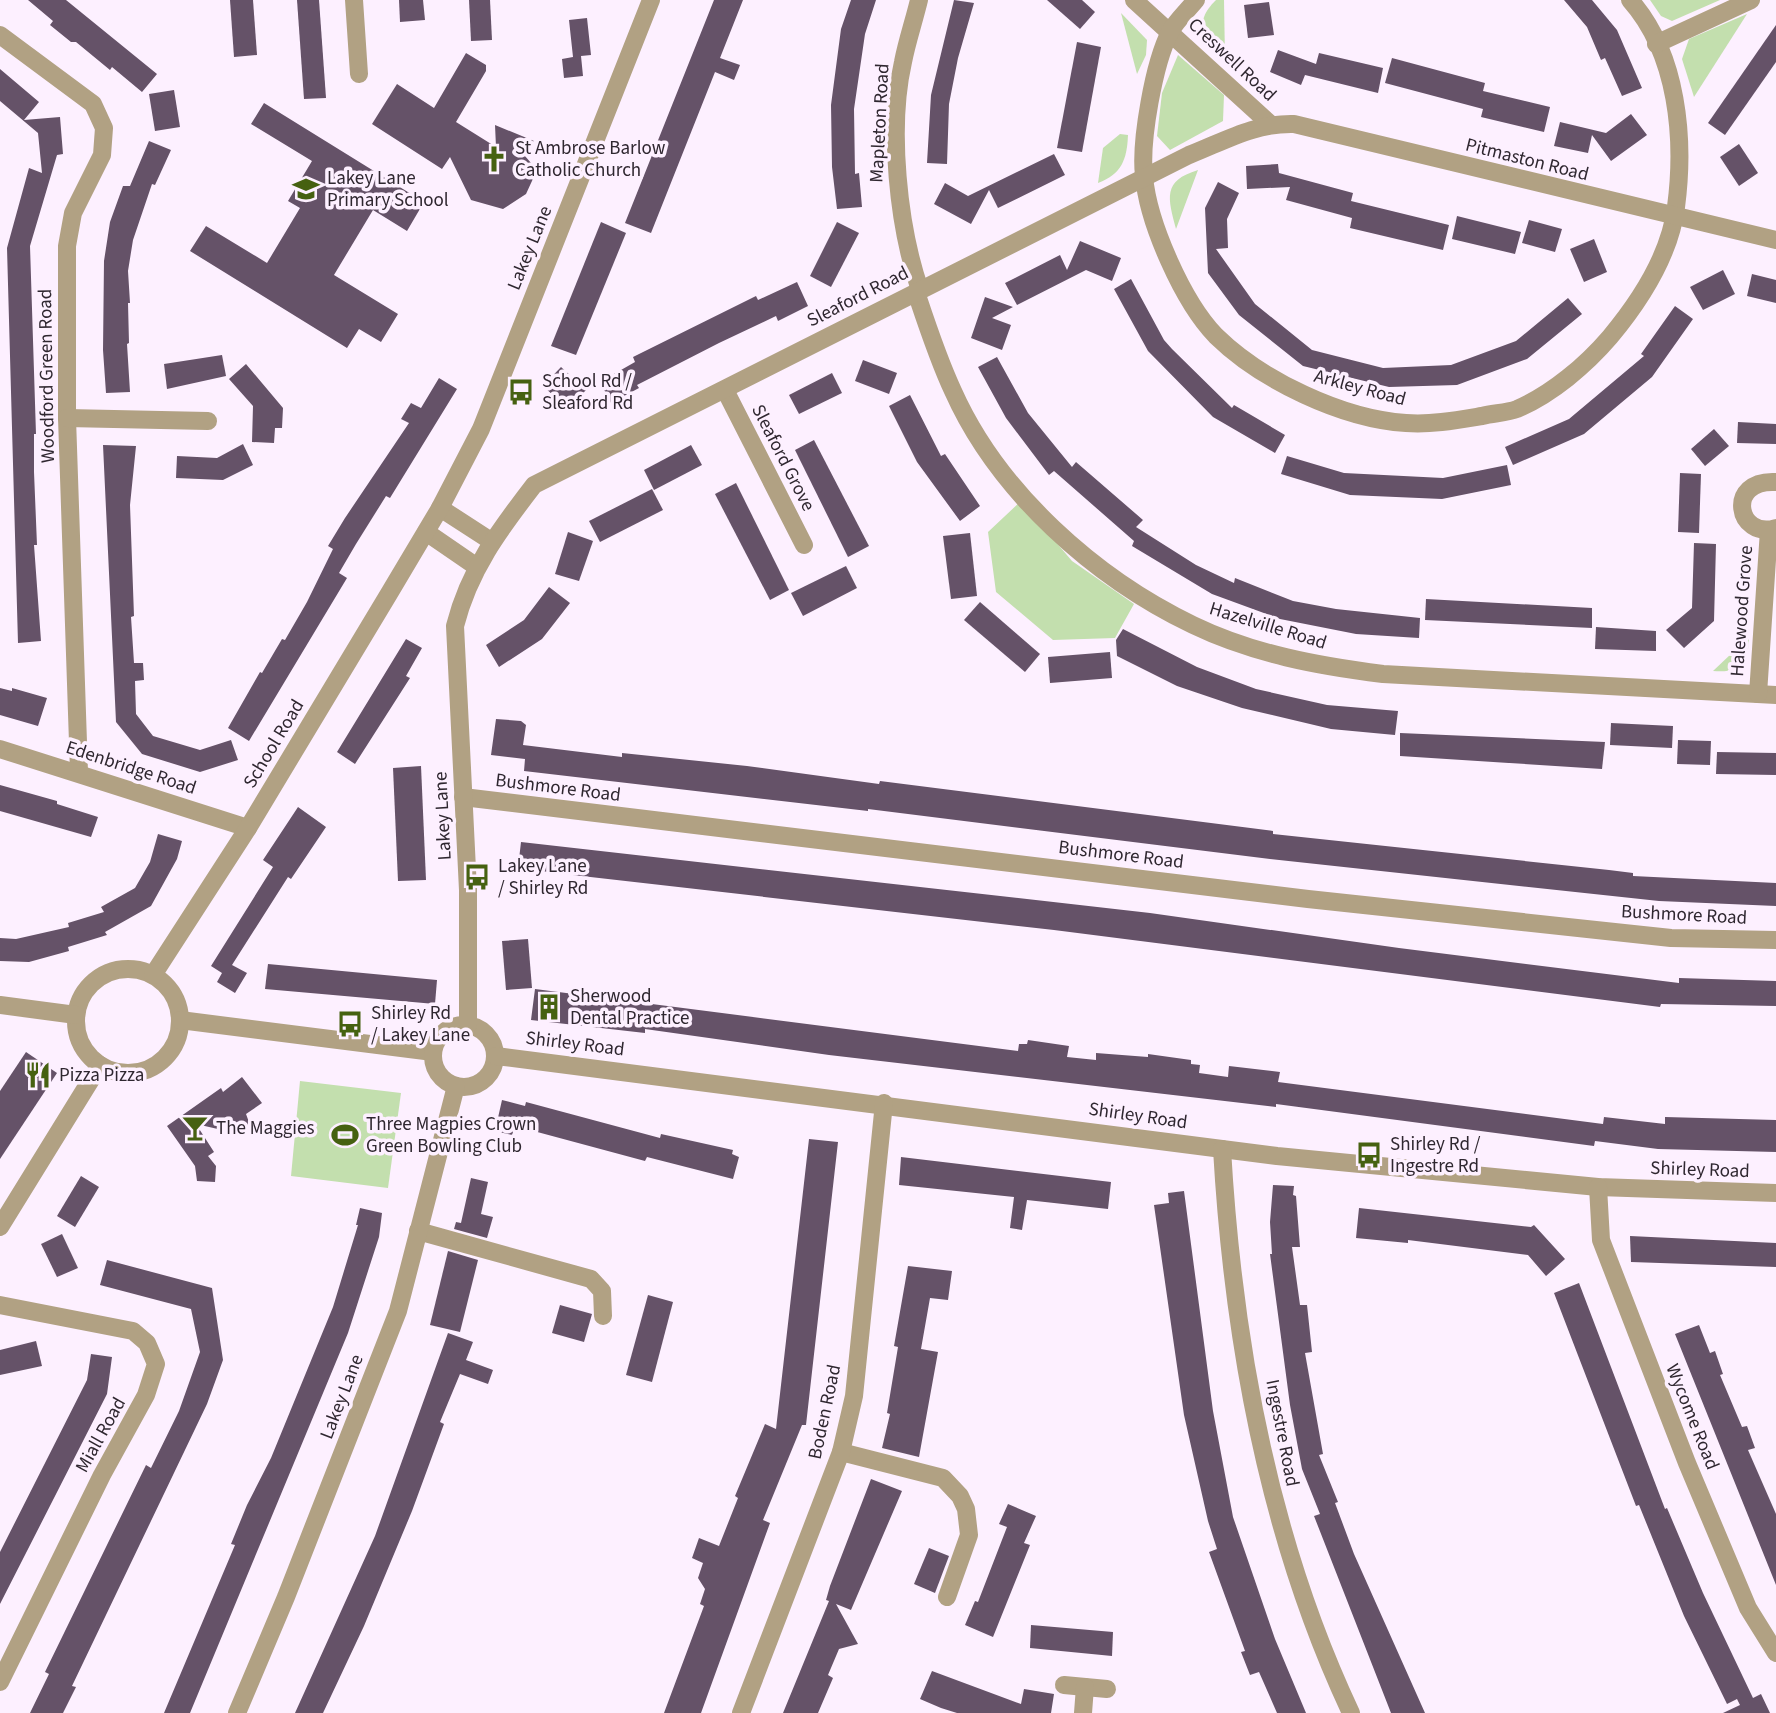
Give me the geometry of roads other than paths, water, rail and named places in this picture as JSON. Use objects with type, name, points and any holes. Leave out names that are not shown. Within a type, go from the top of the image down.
[{"type":"street","points":[[354,0],[359,74]]},
{"type":"street","name":"Lakey Lane","points":[[426,532],[481,429],[651,0]]},
{"type":"street","name":"Mapleton Road","points":[[918,290],[897,185],[902,65],[919,0]]},
{"type":"street","name":"Creswell Road","points":[[1134,0],[1269,124]]},
{"type":"street","name":"Arkley Road","points":[[1196,0],[1170,32],[1149,103],[1144,177],[1161,241],[1173,267],[1215,335],[1256,370],[1304,395],[1352,411],[1405,423],[1461,420],[1517,409],[1568,378],[1601,347],[1630,313],[1651,277],[1675,216],[1682,165],[1680,126],[1671,80],[1656,44],[1630,0]]},
{"type":"street","points":[[1656,44],[1751,0]]},
{"type":"street","name":"Woodford Green Road","points":[[0,35],[93,104],[104,128],[102,155],[72,213],[67,246],[67,418],[79,772]]},
{"type":"street","name":"Sleaford Road","points":[[491,541],[534,485],[1144,177],[1235,134],[1269,124]]},
{"type":"street","name":"Pitmaston Road","points":[[1269,124],[1294,124],[1776,240]]},
{"type":"street","name":"Hazelville Road","points":[[918,290],[953,393],[1006,476],[1078,550],[1142,597],[1194,625],[1262,651],[1325,667],[1383,674],[1776,695]]},
{"type":"street","name":"Sleaford Grove","points":[[725,390],[804,545]]},
{"type":"street","points":[[67,418],[208,421]]},
{"type":"street","name":"Halewood Grove","points":[[1758,694],[1772,529],[1749,524],[1743,513],[1742,501],[1746,490],[1756,483],[1776,482]]},
{"type":"street","points":[[440,508],[491,541]]},
{"type":"street","points":[[426,532],[477,567]]},
{"type":"street","name":"School Road","points":[[153,975],[248,828],[426,532]]},
{"type":"street","name":"Lakey Lane","points":[[468,1025],[463,797],[455,626],[461,601],[491,541]]},
{"type":"street","name":"Edenbridge Road","points":[[0,749],[248,828]]},
{"type":"street","name":"Bushmore Road","points":[[463,797],[1322,900],[1671,938],[1776,940]]},
{"type":"street","points":[[129,969],[153,975],[165,984],[176,1000],[180,1020],[174,1046],[153,1067],[127,1073],[100,1065],[82,1045],[76,1015],[86,989],[111,971],[129,969]]},
{"type":"street","points":[[0,1005],[76,1015]]},
{"type":"street","points":[[180,1020],[433,1052]]},
{"type":"street","points":[[468,1025],[477,1027],[491,1039],[496,1056],[490,1074],[483,1081],[475,1086],[456,1086],[447,1083],[436,1069],[433,1052],[442,1034],[449,1028],[468,1025]]},
{"type":"street","name":"Shirley Road","points":[[496,1056],[884,1103],[1222,1149],[1598,1187],[1776,1194]]},
{"type":"street","points":[[0,1227],[100,1065]]},
{"type":"street","name":"Lakey Lane","points":[[237,1713],[286,1597],[398,1311],[456,1086]]},
{"type":"street","name":"Boden Road","points":[[741,1713],[841,1452],[854,1396],[884,1103]]},
{"type":"street","name":"Ingestre Road","points":[[1222,1149],[1235,1287],[1255,1415],[1273,1497],[1296,1577],[1326,1661],[1351,1713]]},
{"type":"street","name":"Wycome Road","points":[[1598,1187],[1601,1240],[1687,1463],[1748,1608],[1776,1653]]},
{"type":"street","points":[[418,1231],[591,1279],[602,1291],[603,1316]]},
{"type":"street","name":"Miall Road","points":[[0,1305],[133,1331],[147,1343],[156,1364],[146,1395],[96,1487],[0,1682]]},
{"type":"street","points":[[841,1452],[943,1478],[960,1496],[966,1509],[969,1535],[947,1597]]},
{"type":"street","points":[[1064,1685],[1107,1689]]},
{"type":"street","points":[[1083,1713],[1084,1687]]},
{"type":"place","name":"St Ambrose Barlow Catholic Church","points":[[494,159]]},
{"type":"place","name":"Lakey Lane Primary School","points":[[306,189]]},
{"type":"place","name":"School Rd / Sleaford Rd","points":[[521,392]]},
{"type":"place","name":"Lakey Lane / Shirley Rd","points":[[477,877]]},
{"type":"place","name":"Sherwood Dental Practice","points":[[549,1007]]},
{"type":"place","name":"Shirley Rd / Lakey Lane","points":[[350,1024]]},
{"type":"place","name":"Pizza Pizza","points":[[38,1075]]},
{"type":"place","name":"The Maggies","points":[[195,1128]]},
{"type":"place","name":"Three Magpies Crown Green Bowling Club","points":[[345,1135]]},
{"type":"place","name":"Shirley Rd / Ingestre Rd","points":[[1369,1155]]}]
